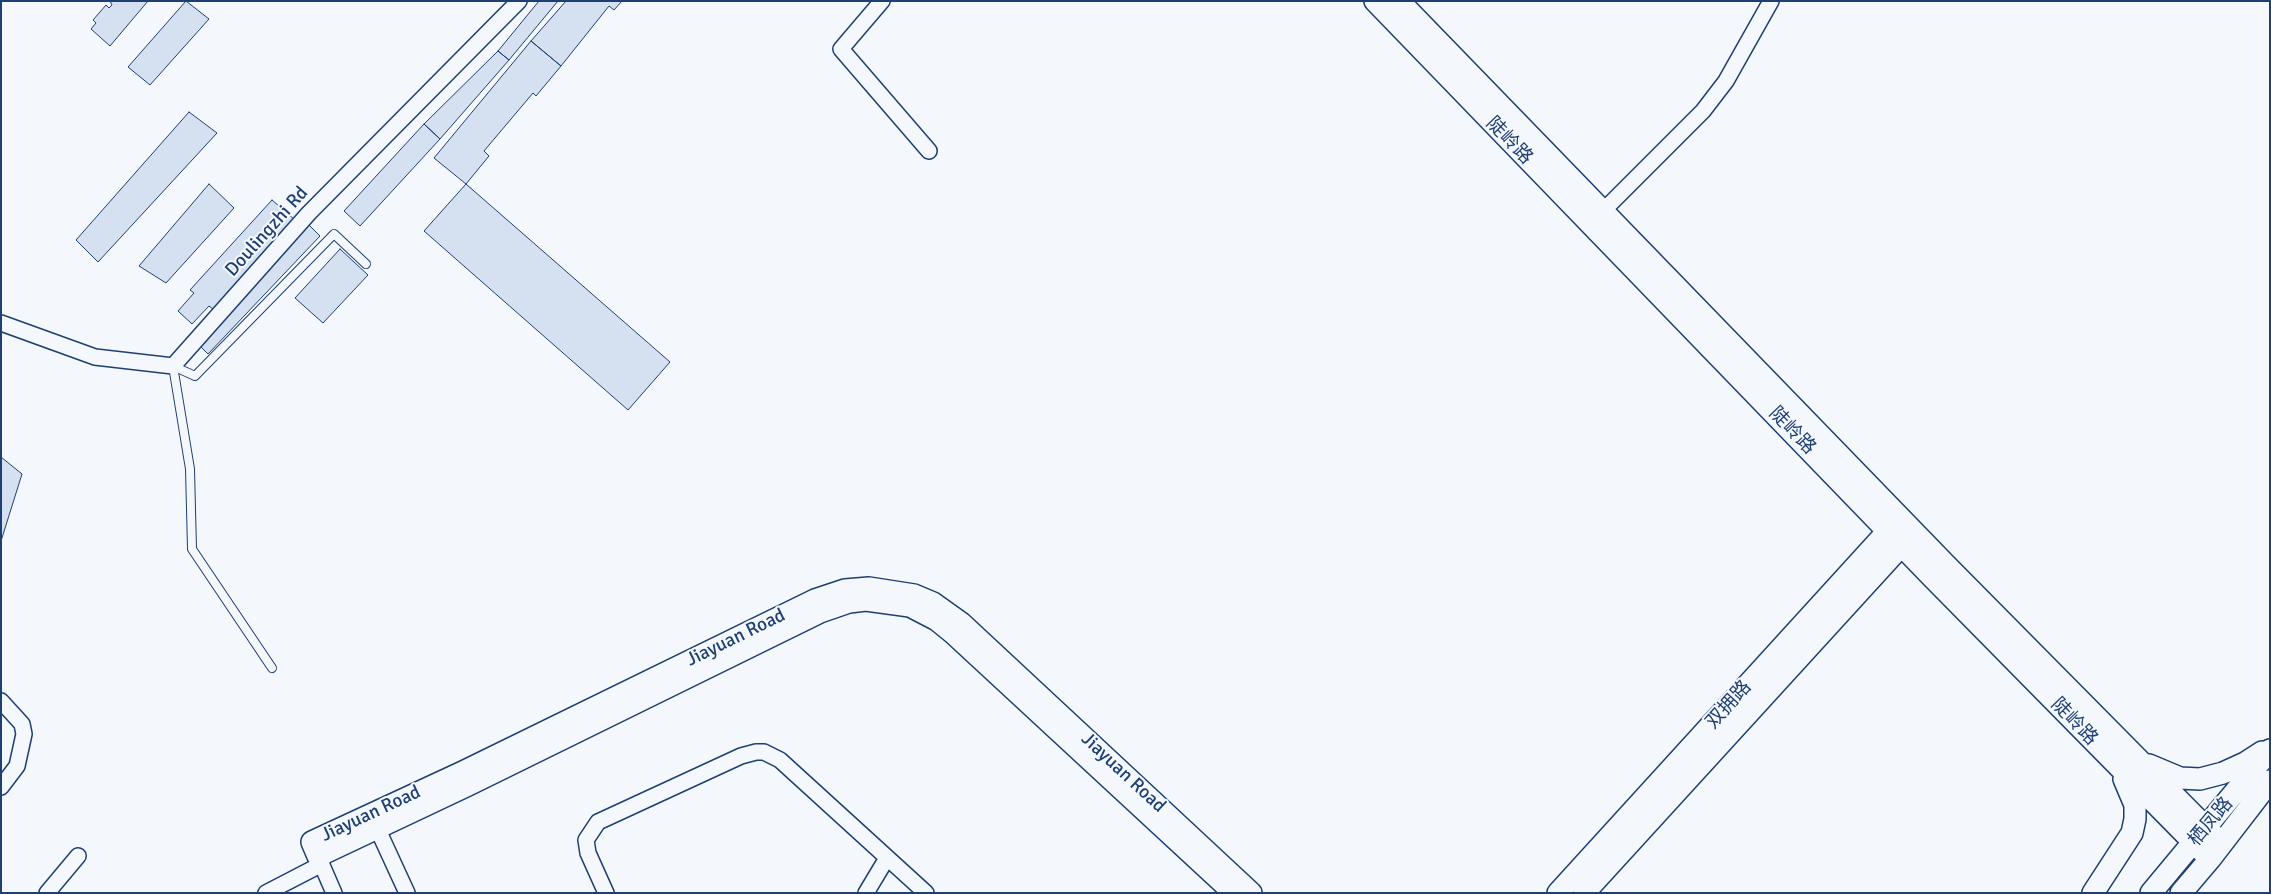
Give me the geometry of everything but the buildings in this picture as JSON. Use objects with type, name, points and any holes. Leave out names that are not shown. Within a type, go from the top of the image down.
[{"type":"main road","name":"陡岭路","points":[[1375,1],[1902,531],[2216,851]]},
{"type":"main road","name":"陡岭路","points":[[1399,1],[1603,211],[1902,531]]},
{"type":"main road","name":"双拥路","points":[[1558,893],[1902,531]]},
{"type":"main road","name":"双拥路","points":[[1584,893],[1902,531]]},
{"type":"main road","name":"Jiayuan Road","points":[[374,822],[815,600],[845,590],[869,588],[914,595],[933,603],[961,623],[1251,893]]},
{"type":"main road","name":"Jiayuan Road","points":[[320,860],[312,842],[374,822],[820,612],[849,602],[874,601],[910,606],[937,620],[1234,893]]},
{"type":"main road","points":[[2122,757],[2180,778],[2200,779],[2223,773],[2244,763],[2270,745]]},
{"type":"main road","name":"栖凤路","points":[[2151,893],[2270,750]]},
{"type":"main road","points":[[2093,893],[2132,833],[2135,819],[2135,805],[2122,757]]},
{"type":"main road","name":"栖凤路","points":[[2181,893],[2270,781]]},
{"type":"street","name":"Doulingzhi Rd","points":[[173,366],[309,213],[519,1]]},
{"type":"street","points":[[882,1],[841,49],[929,151]]},
{"type":"street","points":[[1603,211],[1703,111],[1726,82],[1771,1]]},
{"type":"street","points":[[1,323],[95,357],[173,366]]},
{"type":"street","points":[[1,702],[22,724],[24,734],[17,766],[1,787]]},
{"type":"street","points":[[606,893],[588,853],[586,840],[598,822],[741,756],[756,752],[764,752],[780,760],[926,893]]},
{"type":"street","points":[[374,822],[407,893]]},
{"type":"street","points":[[47,893],[78,856]]},
{"type":"street","points":[[866,893],[887,858]]},
{"type":"street","points":[[266,893],[320,860],[334,893]]},
{"type":"lane","points":[[173,366],[195,376],[334,234],[366,264]]},
{"type":"lane","points":[[173,366],[190,469],[192,549],[272,668]]}]
